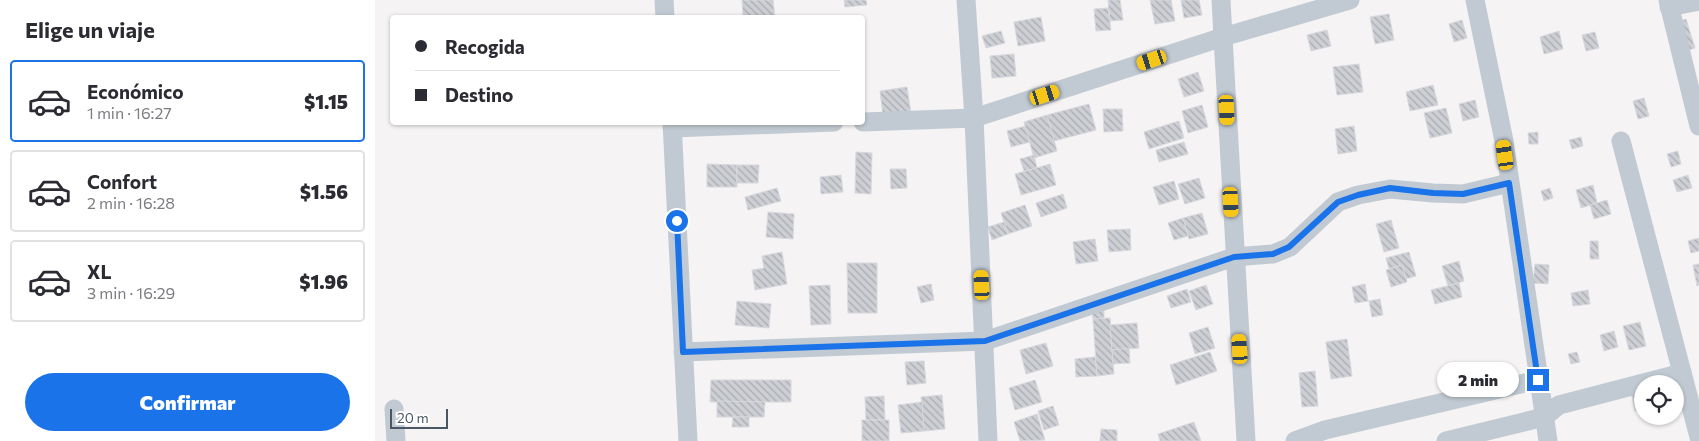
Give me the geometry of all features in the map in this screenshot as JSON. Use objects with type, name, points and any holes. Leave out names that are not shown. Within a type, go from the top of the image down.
[{"type":"street","points":[[664,0],[665,15]]},
{"type":"street","points":[[966,0],[974,118],[988,441]]},
{"type":"street","points":[[1221,0],[1234,257],[1246,441]]},
{"type":"street","points":[[865,122],[974,118],[1223,37],[1350,0]]},
{"type":"street","points":[[1475,0],[1504,141],[1548,441]]},
{"type":"street","points":[[1699,0],[1669,4],[1699,126]]},
{"type":"street","points":[[672,125],[688,441]]},
{"type":"street","points":[[1621,141],[1699,437]]},
{"type":"street","points":[[683,352],[985,341],[1234,257],[1273,254],[1289,247],[1338,202],[1358,195],[1390,188],[1463,194],[1509,183]]},
{"type":"street","points":[[1447,441],[1544,417],[1559,404],[1682,373]]},
{"type":"street","points":[[1295,441],[1325,430],[1538,380]]},
{"type":"street","points":[[395,409],[396,441]]},
{"type":"building","points":[[742,0],[773,0],[775,15],[743,15]]},
{"type":"building","points":[[844,0],[866,0],[867,5],[845,7]]},
{"type":"building","points":[[1108,0],[1120,0],[1123,20],[1110,21]]},
{"type":"building","points":[[1150,0],[1171,0],[1175,21],[1155,24]]},
{"type":"building","points":[[1181,0],[1199,0],[1202,15],[1184,18]]},
{"type":"building","points":[[1108,8],[1111,30],[1096,31],[1094,9]]},
{"type":"building","points":[[1389,14],[1394,40],[1375,44],[1370,17]]},
{"type":"building","points":[[1041,17],[1045,41],[1018,46],[1014,22]]},
{"type":"building","points":[[1686,19],[1695,48],[1683,52],[1674,23]]},
{"type":"building","points":[[1462,20],[1467,38],[1454,42],[1449,24]]},
{"type":"building","points":[[1327,30],[1331,46],[1311,51],[1307,35]]},
{"type":"building","points":[[1001,31],[1005,43],[986,48],[982,36]]},
{"type":"building","points":[[1559,31],[1563,49],[1544,54],[1540,37]]},
{"type":"building","points":[[1595,32],[1599,48],[1586,51],[1582,35]]},
{"type":"building","points":[[1014,54],[1016,76],[992,78],[990,56]]},
{"type":"building","points":[[1359,64],[1363,92],[1337,95],[1333,67]]},
{"type":"building","points":[[1198,72],[1204,91],[1184,97],[1178,79]]},
{"type":"building","points":[[1433,85],[1438,105],[1410,111],[1406,92]]},
{"type":"building","points":[[907,87],[911,113],[883,116],[880,91]]},
{"type":"building","points":[[1644,98],[1649,116],[1638,119],[1633,101]]},
{"type":"building","points":[[1475,100],[1479,117],[1463,121],[1459,104]]},
{"type":"building","points":[[1089,104],[1096,130],[1054,141],[1047,115]]},
{"type":"building","points":[[1202,105],[1208,127],[1188,133],[1182,111]]},
{"type":"building","points":[[1446,108],[1452,133],[1430,138],[1424,113]]},
{"type":"building","points":[[1103,109],[1122,109],[1123,131],[1104,132]]},
{"type":"building","points":[[1047,115],[1057,151],[1034,158],[1024,122]]},
{"type":"building","points":[[1179,121],[1184,138],[1149,149],[1144,132]]},
{"type":"building","points":[[1025,126],[1030,142],[1011,147],[1007,131]]},
{"type":"building","points":[[1354,126],[1357,151],[1338,154],[1335,129]]},
{"type":"building","points":[[1538,132],[1538,144],[1529,144],[1528,133]]},
{"type":"building","points":[[1581,137],[1583,146],[1572,149],[1569,140]]},
{"type":"building","points":[[1184,142],[1188,154],[1159,162],[1156,150]]},
{"type":"building","points":[[1678,151],[1681,164],[1671,167],[1667,154]]},
{"type":"building","points":[[856,152],[872,153],[871,194],[855,193]]},
{"type":"building","points":[[1034,155],[1037,168],[1024,171],[1020,159]]},
{"type":"building","points":[[707,164],[737,165],[737,187],[707,187]]},
{"type":"building","points":[[1050,164],[1056,185],[1021,195],[1015,174]]},
{"type":"building","points":[[737,165],[759,165],[758,183],[737,183]]},
{"type":"building","points":[[890,169],[906,169],[907,188],[891,189]]},
{"type":"building","points":[[841,175],[843,192],[821,194],[820,177]]},
{"type":"building","points":[[1688,175],[1692,188],[1677,192],[1673,180]]},
{"type":"building","points":[[1199,178],[1205,198],[1185,204],[1178,184]]},
{"type":"building","points":[[1174,181],[1179,199],[1159,205],[1153,187]]},
{"type":"building","points":[[1593,185],[1597,203],[1581,208],[1576,190]]},
{"type":"building","points":[[777,188],[781,201],[748,210],[745,197]]},
{"type":"building","points":[[1550,188],[1553,198],[1544,201],[1541,191]]},
{"type":"building","points":[[1063,194],[1067,208],[1041,217],[1036,203]]},
{"type":"building","points":[[1607,200],[1611,214],[1594,219],[1590,205]]},
{"type":"building","points":[[1025,205],[1032,226],[1008,234],[1001,213]]},
{"type":"building","points":[[768,212],[794,214],[793,239],[766,237]]},
{"type":"building","points":[[1202,213],[1208,234],[1189,239],[1183,218]]},
{"type":"building","points":[[1183,218],[1188,236],[1174,240],[1168,223]]},
{"type":"building","points":[[1391,220],[1399,248],[1384,252],[1376,224]]},
{"type":"building","points":[[1004,222],[1008,234],[992,240],[988,227]]},
{"type":"building","points":[[1130,229],[1131,250],[1109,252],[1107,230]]},
{"type":"building","points":[[1699,238],[1699,251],[1691,253],[1688,241]]},
{"type":"building","points":[[1095,239],[1098,261],[1076,264],[1073,242]]},
{"type":"building","points":[[1590,241],[1598,241],[1599,259],[1590,259]]},
{"type":"building","points":[[782,252],[787,284],[755,290],[752,270],[764,268],[762,256]]},
{"type":"building","points":[[1409,252],[1416,276],[1406,279],[1402,265],[1389,269],[1386,258]]},
{"type":"building","points":[[1459,261],[1464,281],[1448,286],[1442,266]]},
{"type":"building","points":[[847,263],[877,263],[877,313],[848,313]]},
{"type":"building","points":[[1535,264],[1549,265],[1548,284],[1533,283]]},
{"type":"building","points":[[1699,264],[1699,285],[1697,286],[1693,265]]},
{"type":"building","points":[[1402,265],[1407,282],[1391,287],[1386,270]]},
{"type":"building","points":[[1459,283],[1462,297],[1435,304],[1431,290]]},
{"type":"building","points":[[931,284],[934,300],[921,303],[917,287]]},
{"type":"building","points":[[1365,284],[1368,301],[1355,303],[1352,287]]},
{"type":"building","points":[[830,285],[831,324],[811,325],[809,286]]},
{"type":"building","points":[[1206,285],[1213,304],[1196,310],[1189,291]]},
{"type":"building","points":[[1187,289],[1191,302],[1171,308],[1167,296]]},
{"type":"building","points":[[1588,290],[1590,304],[1573,306],[1571,293]]},
{"type":"building","points":[[1380,299],[1383,315],[1372,317],[1369,301]]},
{"type":"building","points":[[737,301],[771,304],[769,328],[735,325]]},
{"type":"building","points":[[1092,311],[1104,311],[1104,318],[1093,319]]},
{"type":"building","points":[[1110,318],[1114,374],[1097,376],[1093,319]]},
{"type":"building","points":[[1640,322],[1646,346],[1629,350],[1623,326]]},
{"type":"building","points":[[1137,323],[1139,348],[1112,350],[1110,325]]},
{"type":"building","points":[[1208,327],[1215,348],[1195,354],[1189,333]]},
{"type":"building","points":[[1614,331],[1618,347],[1604,351],[1600,335]]},
{"type":"building","points":[[1347,339],[1352,376],[1331,379],[1326,342]]},
{"type":"building","points":[[1046,343],[1053,366],[1026,374],[1020,350]]},
{"type":"building","points":[[1129,348],[1130,363],[1113,364],[1112,350]]},
{"type":"building","points":[[1210,352],[1217,371],[1176,385],[1170,365]]},
{"type":"building","points":[[1577,352],[1580,362],[1571,364],[1568,354]]},
{"type":"building","points":[[1095,357],[1097,376],[1076,377],[1075,359]]},
{"type":"building","points":[[924,361],[926,383],[907,385],[905,362]]},
{"type":"building","points":[[1315,371],[1318,406],[1302,407],[1299,373]]},
{"type":"building","points":[[711,380],[791,380],[791,402],[710,402]]},
{"type":"building","points":[[1035,380],[1042,402],[1015,410],[1009,388]]},
{"type":"building","points":[[1634,390],[1634,406],[1631,391]]},
{"type":"building","points":[[942,395],[945,429],[924,431],[921,397]]},
{"type":"building","points":[[884,396],[885,420],[866,420],[865,397]]},
{"type":"building","points":[[717,401],[765,402],[764,417],[717,417]]},
{"type":"building","points":[[922,402],[924,431],[901,433],[898,405]]},
{"type":"building","points":[[1053,406],[1059,425],[1044,430],[1038,411]]},
{"type":"building","points":[[1037,414],[1045,440],[1020,441],[1014,422]]},
{"type":"building","points":[[733,417],[749,417],[749,427],[732,427]]},
{"type":"building","points":[[862,420],[889,420],[889,441],[862,441]]},
{"type":"building","points":[[1194,422],[1201,441],[1160,441],[1158,434]]},
{"type":"building","points":[[1101,429],[1117,430],[1117,441],[1100,441]]},
{"type":"route","points":[[677,221],[683,352],[985,341],[1234,257],[1273,254],[1289,247],[1338,202],[1358,195],[1390,188],[1463,194],[1509,183],[1538,380]]}]
